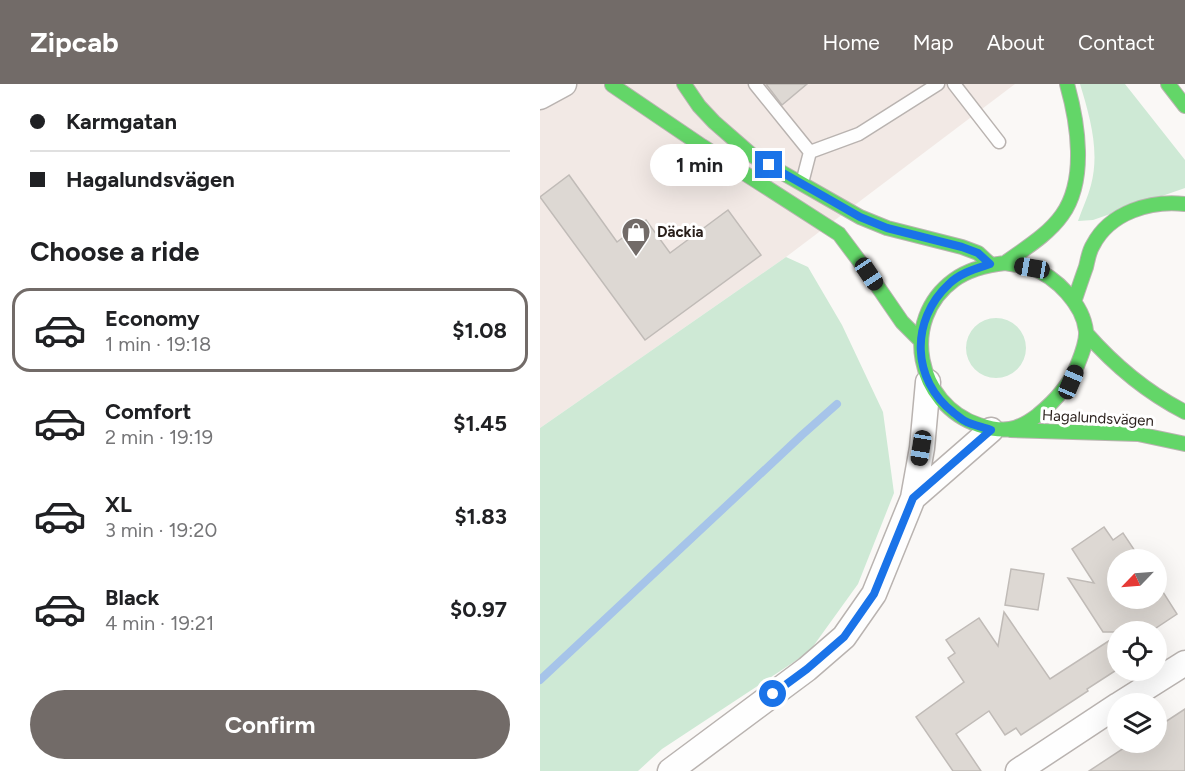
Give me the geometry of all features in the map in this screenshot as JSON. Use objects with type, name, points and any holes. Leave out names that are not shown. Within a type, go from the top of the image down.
[{"type":"main road","points":[[684,84],[699,106],[714,122],[753,156],[860,217],[887,228],[962,247],[978,253],[990,264]]},
{"type":"main road","points":[[1005,264],[1050,227],[1072,201],[1078,153],[1077,127],[1067,84]]},
{"type":"main road","points":[[1168,84],[1185,106]]},
{"type":"main road","points":[[609,85],[839,234],[902,322],[920,340]]},
{"type":"main road","points":[[1074,302],[1093,244],[1110,223],[1131,211],[1151,204],[1175,202],[1185,204]]},
{"type":"main road","name":"Hagalundsvägen","points":[[1185,412],[1162,401],[1103,355],[1086,333],[1082,317],[1074,302],[1056,282],[1032,268],[990,264],[969,271],[950,283],[935,299],[925,319],[920,340],[921,362],[928,382],[943,405],[965,421],[1000,430],[1138,434],[1185,444]]},
{"type":"main road","name":"Hagalundsvägen","points":[[1000,430],[1022,425],[1056,401],[1071,382],[1081,356],[1086,333]]},
{"type":"street","points":[[540,97],[564,84]]},
{"type":"street","points":[[670,771],[807,669],[844,637],[874,594],[913,498],[928,382]]},
{"type":"street","points":[[913,498],[1000,430]]},
{"type":"street","points":[[1137,693],[1185,663]]},
{"type":"street","points":[[1018,771],[1107,712]]},
{"type":"lane","points":[[755,84],[810,152]]},
{"type":"lane","points":[[810,152],[859,134],[938,84]]},
{"type":"lane","points":[[954,84],[999,142]]},
{"type":"lane","points":[[802,184],[810,152]]},
{"type":"shaded area","points":[[540,84],[1015,84],[786,257],[540,428]]},
{"type":"green space","points":[[1080,84],[1125,84],[1185,160],[1185,188],[1093,220],[1078,221],[1094,172],[1094,147],[1090,121]]},
{"type":"green space","points":[[786,257],[808,267],[842,325],[883,412],[894,493],[858,584],[809,652],[662,749],[638,771],[540,771],[540,428]]},
{"type":"green space","points":[[990,318],[1002,318],[1013,323],[1021,331],[1026,348],[1024,360],[1013,373],[1002,378],[990,378],[979,373],[971,365],[966,354],[966,342],[971,331],[979,323]]},
{"type":"building","points":[[766,84],[807,84],[782,105]]},
{"type":"building","points":[[569,175],[617,242],[646,220],[670,253],[728,210],[761,255],[645,340],[540,197]]},
{"type":"building","points":[[1104,527],[1113,540],[1123,533],[1134,549],[1107,549],[1107,609],[1167,609],[1167,598],[1177,614],[1166,621],[1107,621],[1107,632],[1103,632],[1068,578],[1094,583],[1072,549]]},
{"type":"building","points":[[1011,569],[1044,574],[1038,610],[1005,605]]},
{"type":"building","points":[[1004,612],[1050,679],[1107,642],[1107,676],[1021,735],[1016,728],[1005,735],[989,711],[956,734],[981,771],[953,771],[916,717],[964,682],[948,658],[955,653],[946,640],[979,618],[998,646]]},
{"type":"building","points":[[1185,709],[1185,771],[1089,771],[1116,753],[1167,753],[1167,721]]},
{"type":"waterway","points":[[540,680],[837,404]]},
{"type":"traffic: fast","points":[[684,84],[699,106],[714,122],[753,156],[860,217],[887,228],[962,247],[978,253],[990,264]]},
{"type":"traffic: fast","points":[[1005,263],[1050,229],[1070,201],[1075,185],[1078,151],[1077,133],[1067,84]]},
{"type":"traffic: fast","points":[[1168,84],[1185,106]]},
{"type":"traffic: fast","points":[[612,85],[839,234],[902,322],[920,340]]},
{"type":"traffic: fast","points":[[1074,302],[1092,247],[1110,224],[1121,216],[1145,207],[1172,203],[1185,204]]},
{"type":"traffic: fast","points":[[1005,263],[1032,268],[1059,285],[1080,311],[1086,335],[1077,366],[1061,393],[1030,420],[1017,427],[1003,430],[979,425],[958,415],[941,400],[929,381],[923,360],[921,338],[926,317],[937,297],[954,280],[978,268],[1005,263]]},
{"type":"traffic: fast","points":[[1086,333],[1132,377],[1157,396],[1185,412]]},
{"type":"traffic: fast","points":[[1010,430],[1138,434],[1185,444]]},
{"type":"place","name":"Däckia","points":[[636,258]]},
{"type":"route","points":[[769,165],[860,217],[887,228],[962,247],[978,253],[990,264],[969,271],[950,283],[935,299],[925,319],[920,340],[921,362],[928,382],[943,405],[965,421],[991,430],[913,498],[874,594],[844,637],[773,694]]}]
